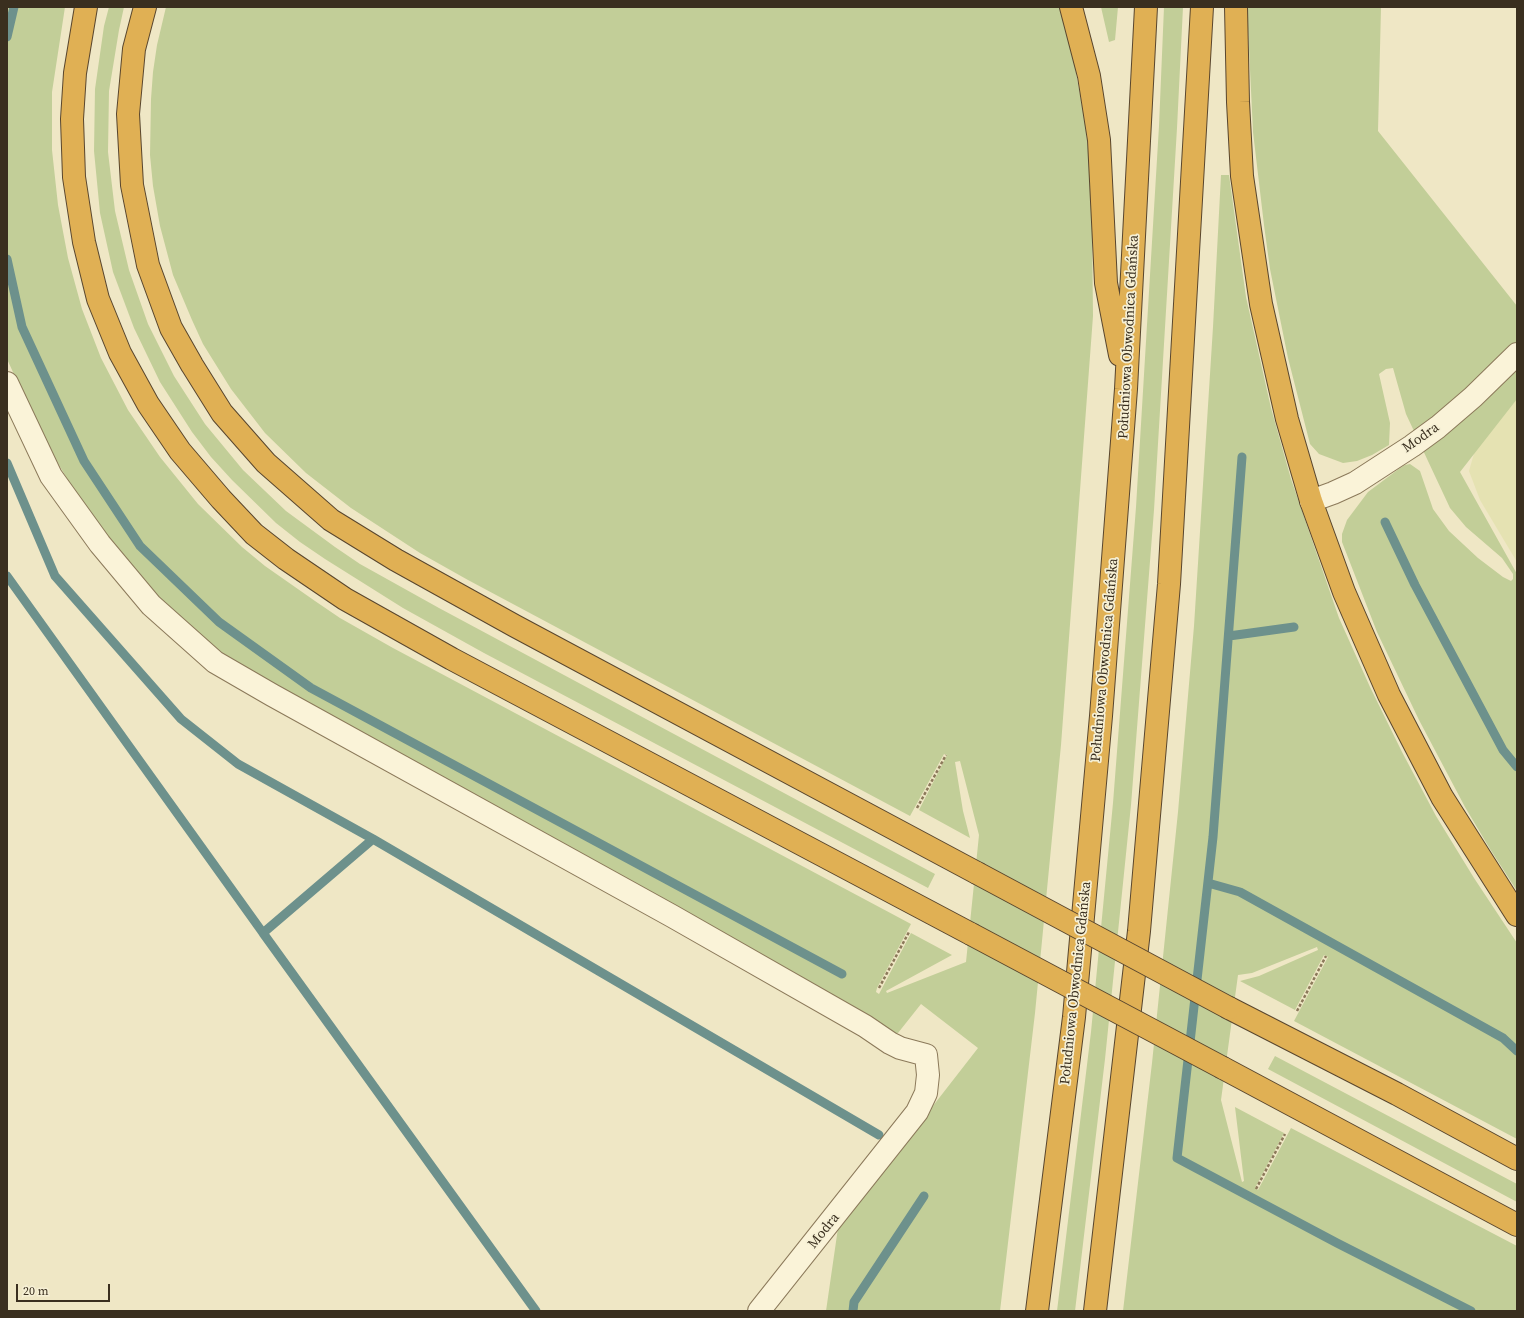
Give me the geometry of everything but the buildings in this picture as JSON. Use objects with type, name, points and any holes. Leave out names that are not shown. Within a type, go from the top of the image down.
[{"type":"highway","points":[[86,7],[75,73],[72,120],[74,177],[84,242],[98,299],[120,353],[148,404],[180,451],[221,500],[254,534],[286,559],[352,603],[459,663],[1517,1225]]},
{"type":"highway","points":[[145,7],[134,49],[128,114],[132,185],[148,265],[172,328],[192,365],[222,414],[266,463],[331,520],[396,560],[515,626],[977,874],[1517,1158]]},
{"type":"highway","points":[[1071,7],[1089,76],[1098,133],[1102,179],[1106,283],[1126,389]]},
{"type":"highway","name":"Południowa Obwodnica Gdańska","points":[[1038,1311],[1074,1017],[1100,724],[1126,389],[1146,7]]},
{"type":"highway","points":[[1095,1311],[1138,939],[1168,592],[1202,7]]},
{"type":"highway","points":[[1236,7],[1238,102],[1242,176],[1261,304],[1287,419],[1311,501],[1347,598],[1389,696],[1442,797],[1517,915]]},
{"type":"lane","name":"Modra","points":[[1311,501],[1355,483],[1419,442],[1467,402],[1517,354]]},
{"type":"lane","name":"Modra","points":[[7,383],[51,476],[100,544],[151,605],[215,662],[272,696],[672,916],[858,1022],[890,1043],[900,1048],[926,1055],[928,1075],[926,1093],[917,1112],[888,1151],[759,1311]]},
{"type":"path","points":[[917,808],[946,754]]},
{"type":"path","points":[[879,988],[909,932]]},
{"type":"path","points":[[1297,1011],[1326,956]]},
{"type":"path","points":[[1256,1189],[1285,1134]]},
{"type":"shaded area","points":[[1517,393],[1517,562],[1480,500],[1469,471],[1477,443]]},
{"type":"green space","points":[[7,7],[65,7],[52,92],[52,150],[58,205],[68,258],[82,309],[101,358],[128,410],[160,457],[198,504],[242,547],[265,566],[340,618],[393,648],[911,924],[877,988],[876,992],[879,994],[911,933],[952,955],[886,991],[887,993],[966,962],[979,835],[960,761],[955,762],[963,811],[970,838],[919,810],[947,755],[944,754],[910,816],[420,553],[351,508],[306,473],[265,433],[231,389],[203,344],[173,275],[160,226],[153,186],[150,155],[151,99],[157,45],[166,7],[1060,7],[1074,62],[1085,122],[1089,157],[1092,225],[1093,316],[1061,745],[1035,1013],[1000,1311],[826,1311],[838,1228],[978,1048],[921,1004],[898,1033],[895,1033],[246,671],[207,642],[165,606],[119,554],[75,492],[59,465],[39,429],[7,359]]},
{"type":"green space","points":[[109,7],[124,7],[109,91],[108,152],[115,211],[129,270],[148,324],[174,376],[205,424],[243,470],[286,511],[360,564],[439,608],[935,874],[928,888],[484,653],[403,608],[300,542],[276,523],[232,480],[211,457],[192,432],[160,382],[134,328],[113,272],[100,213],[94,151],[95,89],[104,26]]},
{"type":"green space","points":[[1101,7],[1118,7],[1115,40],[1109,42]]},
{"type":"green space","points":[[1164,7],[1183,7],[1154,510],[1131,805],[1105,1059],[1075,1311],[1057,1311],[1091,1032],[1113,803],[1136,507],[1159,126]]},
{"type":"green space","points":[[1247,7],[1381,7],[1378,131],[1517,306],[1517,399],[1460,472],[1517,574],[1517,891],[1465,807],[1419,720],[1377,632],[1342,542],[1342,534],[1347,520],[1368,492],[1400,468],[1410,464],[1420,471],[1433,509],[1449,531],[1478,558],[1503,577],[1511,581],[1513,579],[1513,574],[1502,558],[1466,527],[1450,508],[1406,414],[1393,368],[1386,369],[1379,374],[1390,423],[1389,445],[1372,455],[1357,461],[1343,463],[1319,454],[1310,444],[1288,358],[1270,269],[1253,132]]},
{"type":"green space","points":[[1221,175],[1229,175],[1246,297],[1271,408],[1291,479],[1339,618],[1370,687],[1436,816],[1474,878],[1517,943],[1517,1139],[1294,1021],[1328,957],[1324,955],[1295,1010],[1240,981],[1259,976],[1318,950],[1317,947],[1252,973],[1238,975],[1221,1100],[1242,1182],[1244,1181],[1235,1107],[1284,1133],[1255,1188],[1258,1190],[1291,1128],[1517,1246],[1517,1311],[1123,1311],[1152,1063],[1178,812],[1194,626]]},
{"type":"green space","points":[[1275,1056],[1517,1184],[1517,1202],[1268,1069]]},
{"type":"waterway","points":[[7,37],[14,7]]},
{"type":"waterway","points":[[7,259],[22,327],[84,461],[140,546],[219,622],[311,688],[842,974]]},
{"type":"waterway","points":[[1242,457],[1213,837],[1177,1158],[1337,1243],[1471,1311]]},
{"type":"waterway","points":[[7,463],[55,576],[181,719],[238,764],[373,839],[263,933],[7,576]]},
{"type":"waterway","points":[[1385,522],[1415,585],[1503,750],[1517,767]]},
{"type":"waterway","points":[[1229,636],[1294,627]]},
{"type":"waterway","points":[[373,839],[879,1135]]},
{"type":"waterway","points":[[1208,883],[1240,892],[1503,1038],[1517,1051]]},
{"type":"waterway","points":[[263,933],[536,1311]]},
{"type":"waterway","points":[[853,1311],[854,1302],[924,1196]]}]
